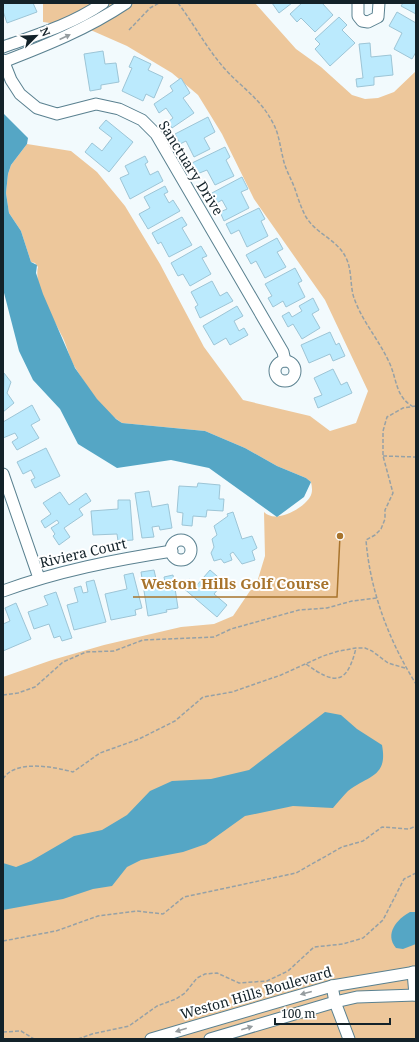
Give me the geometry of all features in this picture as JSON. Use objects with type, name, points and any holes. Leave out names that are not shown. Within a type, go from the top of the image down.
[{"type":"street","points":[[3,47],[49,31],[94,10],[103,3]]},
{"type":"street","points":[[3,61],[54,43],[94,24],[126,3]]},
{"type":"street","points":[[358,3],[358,16],[362,21],[368,22],[378,17],[379,3]]},
{"type":"street","name":"Sanctuary Drive","points":[[3,61],[11,80],[20,94],[37,108],[57,114],[96,104],[119,109],[142,120],[156,134],[283,352],[285,361]]},
{"type":"street","points":[[3,474],[39,578]]},
{"type":"street","name":"Riviera Court","points":[[3,592],[39,578],[107,561],[172,551]]},
{"type":"street","points":[[210,1039],[335,1002],[357,997],[415,992],[415,975]]},
{"type":"street","name":"Weston Hills Boulevard","points":[[151,1039],[332,986],[371,978],[415,975]]},
{"type":"street","points":[[332,986],[335,1002],[349,1039]]},
{"type":"path","points":[[129,30],[150,8],[159,3]]},
{"type":"path","points":[[178,3],[225,69],[258,100],[273,121],[277,130],[285,167],[295,187],[298,201],[307,218],[322,235],[338,245],[343,252],[352,275],[354,297],[390,362],[397,390],[404,401],[412,406]]},
{"type":"path","points":[[416,406],[403,408],[387,417],[383,431],[383,456],[393,493],[385,510],[385,519],[382,529],[366,540],[368,566],[377,598],[405,668],[416,684]]},
{"type":"path","points":[[383,456],[416,457]]},
{"type":"path","points":[[3,695],[18,693],[35,687],[64,662],[86,652],[114,651],[143,640],[214,637],[231,629],[306,608],[327,608],[352,601],[377,598]]},
{"type":"path","points":[[3,779],[5,775],[17,768],[51,766],[73,772],[100,753],[139,738],[175,721],[203,697],[232,692],[281,675],[339,651],[356,648],[372,651],[388,663],[405,668]]},
{"type":"path","points":[[306,664],[324,676],[330,678],[341,677],[350,669],[356,648]]},
{"type":"path","points":[[3,941],[56,931],[98,916],[137,911],[164,914],[184,897],[296,873],[342,847],[363,841],[382,827],[409,829],[416,826]]},
{"type":"path","points":[[78,1039],[92,1034],[129,1026],[157,1006],[176,999],[185,993],[197,978],[205,974],[217,974],[239,983],[267,981],[288,971],[314,947],[343,944],[363,938],[383,920],[404,879],[416,873]]},
{"type":"path","points":[[3,1032],[21,1031],[34,1039]]},
{"type":"shaded area","points":[[43,3],[255,3],[296,49],[321,67],[352,95],[365,99],[378,98],[394,92],[416,71],[416,1039],[3,1039],[3,677],[52,660],[104,645],[181,627],[214,624],[233,616],[258,579],[265,556],[264,512],[275,516],[288,514],[306,502],[311,495],[312,490],[311,482],[306,478],[277,466],[245,448],[205,431],[122,423],[102,406],[72,362],[63,338],[50,313],[42,293],[37,275],[38,267],[35,263],[31,262],[21,231],[9,213],[6,193],[8,174],[11,165],[27,144],[71,151],[97,172],[125,206],[160,264],[204,347],[243,400],[310,416],[330,431],[356,423],[368,391],[325,300],[254,199],[222,134],[198,95],[172,73],[127,46],[86,28],[43,22]]},
{"type":"water","points":[[3,113],[28,138],[27,144],[11,165],[8,174],[6,193],[9,213],[21,231],[31,262],[37,265],[36,273],[43,294],[75,368],[97,399],[116,419],[122,423],[205,431],[245,448],[277,466],[306,478],[311,482],[304,497],[277,517],[209,468],[171,460],[117,468],[78,444],[60,409],[33,380],[19,351],[3,289]]},
{"type":"water","points":[[325,712],[341,715],[357,729],[382,745],[383,756],[382,763],[375,774],[348,791],[333,808],[293,806],[245,816],[206,844],[183,852],[141,860],[127,867],[112,886],[93,889],[63,899],[3,910],[3,863],[16,867],[31,861],[74,836],[102,830],[127,815],[150,791],[172,781],[211,779],[249,770]]},
{"type":"water","points":[[410,912],[416,912],[416,944],[403,949],[396,948],[391,937],[392,932],[397,923]]},
{"type":"building","points":[[3,3],[33,3],[37,12],[7,23],[3,11]]},
{"type":"building","points":[[272,3],[292,3],[279,13]]},
{"type":"building","points":[[302,3],[322,3],[333,15],[315,32],[301,18],[297,22],[290,14]]},
{"type":"building","points":[[403,3],[416,3],[416,14],[401,6]]},
{"type":"building","points":[[397,12],[416,23],[416,52],[412,59],[394,49],[402,33],[389,26]]},
{"type":"building","points":[[339,17],[347,25],[342,30],[355,43],[330,66],[315,49],[320,44],[315,39]]},
{"type":"building","points":[[370,43],[371,57],[391,55],[393,75],[374,77],[374,85],[357,87],[356,79],[363,78],[359,44]]},
{"type":"building","points":[[103,51],[105,64],[116,63],[119,82],[101,85],[101,89],[90,91],[84,54]]},
{"type":"building","points":[[134,56],[151,64],[148,70],[163,77],[154,98],[146,94],[143,101],[122,91],[132,68],[129,67]]},
{"type":"building","points":[[181,78],[190,93],[183,98],[194,113],[172,128],[168,122],[173,118],[166,108],[159,113],[154,104],[173,91],[170,86]]},
{"type":"building","points":[[208,117],[215,132],[204,138],[210,149],[194,157],[186,141],[180,144],[175,134]]},
{"type":"building","points":[[106,120],[133,142],[109,172],[85,152],[92,143],[102,151],[112,138],[99,128]]},
{"type":"building","points":[[225,147],[230,157],[226,160],[234,176],[215,185],[207,170],[197,174],[192,163]]},
{"type":"building","points":[[145,156],[148,162],[145,164],[150,175],[158,171],[163,181],[130,199],[120,178],[129,174],[125,166]]},
{"type":"building","points":[[242,177],[248,189],[241,192],[249,208],[224,221],[220,212],[227,209],[222,200],[215,204],[210,194]]},
{"type":"building","points":[[165,186],[168,192],[164,194],[169,203],[173,200],[180,211],[148,229],[139,214],[150,208],[144,197]]},
{"type":"building","points":[[259,208],[265,219],[261,221],[268,236],[247,247],[239,230],[231,234],[226,224]]},
{"type":"building","points":[[182,217],[187,225],[182,228],[192,245],[169,257],[161,242],[158,244],[152,233]]},
{"type":"building","points":[[277,238],[283,249],[277,252],[286,267],[265,278],[256,261],[251,264],[246,255]]},
{"type":"building","points":[[201,246],[207,256],[202,258],[211,274],[190,286],[183,274],[178,276],[171,263]]},
{"type":"building","points":[[295,268],[302,281],[298,283],[305,297],[286,307],[283,301],[273,307],[268,298],[272,296],[265,284]]},
{"type":"building","points":[[212,281],[220,296],[227,292],[233,301],[200,318],[195,307],[198,305],[191,292]]},
{"type":"building","points":[[313,298],[319,310],[312,314],[320,328],[302,339],[293,324],[288,327],[282,316],[289,312],[292,317],[302,311],[299,306]]},
{"type":"building","points":[[237,306],[243,316],[234,321],[239,331],[244,328],[248,335],[230,345],[226,338],[214,345],[203,326]]},
{"type":"building","points":[[330,332],[336,345],[339,343],[345,356],[333,361],[330,354],[309,363],[301,345]]},
{"type":"building","points":[[333,369],[341,385],[347,382],[352,393],[318,408],[314,398],[322,395],[314,378]]},
{"type":"building","points":[[4,373],[11,382],[7,393],[14,403],[3,412]]},
{"type":"building","points":[[32,405],[40,420],[31,425],[39,438],[17,450],[12,442],[18,438],[15,433],[3,438],[3,422]]},
{"type":"building","points":[[46,448],[60,476],[35,488],[31,480],[35,478],[31,470],[23,474],[17,462]]},
{"type":"building","points":[[198,483],[220,485],[219,499],[224,499],[223,511],[207,510],[206,517],[193,516],[192,526],[182,525],[183,513],[177,512],[179,486],[197,487]]},
{"type":"building","points":[[149,491],[152,507],[168,504],[172,528],[160,530],[159,526],[152,527],[154,537],[142,538],[135,493]]},
{"type":"building","points":[[60,492],[69,505],[86,493],[91,501],[79,509],[83,515],[64,528],[70,537],[59,545],[53,536],[55,534],[51,528],[59,523],[57,520],[45,528],[41,521],[51,514],[43,503]]},
{"type":"building","points":[[118,500],[130,500],[133,540],[118,541],[117,534],[93,535],[91,511],[118,509]]},
{"type":"building","points":[[233,512],[242,539],[252,536],[257,548],[252,551],[255,560],[242,564],[233,552],[230,554],[232,560],[224,563],[221,559],[214,561],[211,553],[214,547],[212,539],[217,535],[214,526],[228,516],[227,514]]},
{"type":"building","points":[[154,570],[157,583],[165,582],[164,577],[173,575],[178,608],[148,616],[141,572]]},
{"type":"building","points":[[210,570],[224,582],[214,594],[227,605],[217,617],[182,587],[189,579],[197,585]]},
{"type":"building","points":[[133,573],[142,608],[135,610],[136,615],[111,620],[105,594],[127,589],[124,575]]},
{"type":"building","points":[[94,580],[106,622],[74,630],[67,605],[78,602],[74,588],[81,586],[83,593],[88,592],[86,582]]},
{"type":"building","points":[[56,592],[72,638],[62,641],[60,636],[54,638],[49,624],[34,629],[28,612],[48,605],[44,596]]},
{"type":"building","points":[[16,603],[31,639],[3,651],[3,624],[10,621],[5,608]]},
{"type":"place","name":"Weston Hills Golf Course","points":[[340,536]]}]
